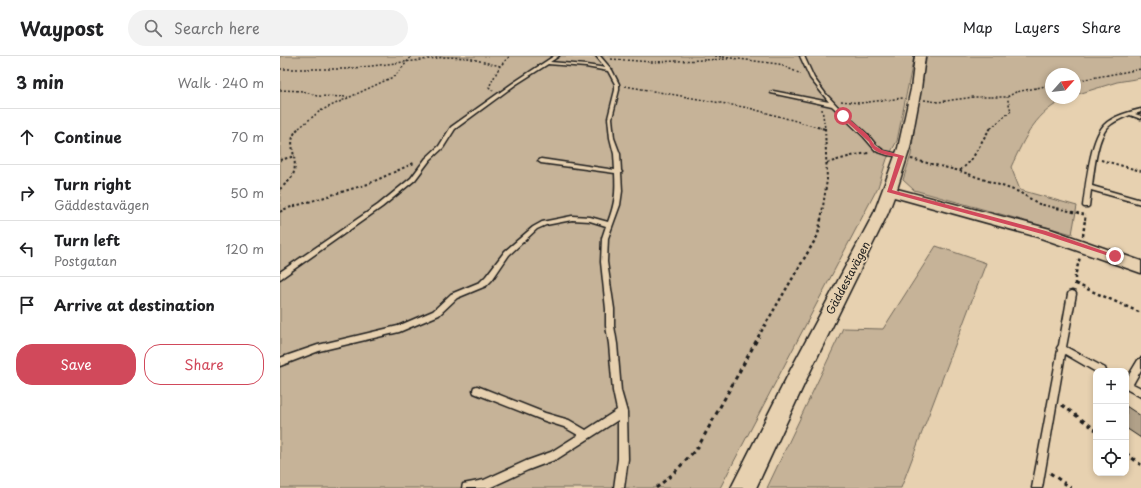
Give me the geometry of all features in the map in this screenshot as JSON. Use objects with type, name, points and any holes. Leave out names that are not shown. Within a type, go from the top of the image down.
[{"type":"street","name":"Gäddestavägen","points":[[743,488],[805,361],[872,232],[889,191],[901,156],[920,56]]},
{"type":"street","points":[[889,191],[1044,233],[1141,267]]},
{"type":"lane","points":[[280,276],[380,206],[413,179],[428,159],[441,147],[453,128],[514,84],[549,63],[557,56]]},
{"type":"lane","points":[[802,56],[808,65],[812,77],[828,98],[843,116],[866,136],[873,147],[884,152],[901,156]]},
{"type":"lane","points":[[599,57],[610,70],[617,84],[617,94],[610,118],[611,132],[617,154],[619,172],[617,205],[609,225],[606,238],[604,262],[610,309],[610,326],[614,344],[617,391],[622,412],[623,459],[618,488]]},
{"type":"lane","points":[[549,63],[586,66],[610,70]]},
{"type":"lane","points":[[773,92],[834,105]]},
{"type":"lane","points":[[1086,206],[1094,158],[1102,130],[1112,122],[1141,110]]},
{"type":"lane","points":[[1131,114],[1141,118]]},
{"type":"lane","points":[[541,161],[619,172]]},
{"type":"lane","points":[[1089,186],[1141,202]]},
{"type":"lane","points":[[280,362],[318,348],[399,329],[436,313],[454,296],[483,284],[507,253],[535,228],[544,223],[557,219],[572,218],[590,219],[609,225]]},
{"type":"lane","points":[[1037,488],[1061,348],[1072,294]]},
{"type":"lane","points":[[1061,348],[1097,368]]},
{"type":"lane","points":[[1129,382],[1141,362]]},
{"type":"lane","points":[[1129,386],[1141,393]]},
{"type":"lane","points":[[477,390],[544,417],[566,423],[586,435]]},
{"type":"lane","points":[[467,488],[484,485],[526,466],[554,456],[622,412]]},
{"type":"path","points":[[280,189],[293,175],[296,156],[292,143],[295,131],[320,111],[348,97],[381,84],[395,76],[412,56]]},
{"type":"path","points":[[501,94],[490,89],[490,86],[500,66],[510,56]]},
{"type":"path","points":[[715,56],[779,64],[804,75]]},
{"type":"path","points":[[280,69],[346,69],[408,60],[457,57],[500,66]]},
{"type":"path","points":[[599,57],[652,62],[732,59]]},
{"type":"path","points":[[1081,79],[1141,69]]},
{"type":"path","points":[[617,84],[749,108],[825,129]]},
{"type":"path","points":[[828,98],[860,103],[900,98],[938,102],[974,97],[1007,97],[1016,92],[1045,86]]},
{"type":"path","points":[[280,90],[294,90],[317,96],[348,97]]},
{"type":"path","points":[[960,171],[970,165],[987,132],[993,125],[1011,111],[1007,97]]},
{"type":"path","points":[[656,488],[674,473],[698,447],[762,330],[818,235],[827,180],[825,129],[820,103]]},
{"type":"path","points":[[827,163],[855,155],[884,152]]},
{"type":"path","points":[[280,160],[296,156]]},
{"type":"path","points":[[901,156],[960,171],[1019,192],[1039,204],[1086,215]]},
{"type":"path","points":[[1094,158],[1141,171]]},
{"type":"path","points":[[280,212],[285,209],[321,200],[377,180],[416,162],[428,159]]},
{"type":"path","points":[[1083,240],[1086,206]]},
{"type":"path","points":[[1081,250],[1075,276],[1075,284],[1141,313]]},
{"type":"path","points":[[1052,400],[1080,417],[1093,428]]},
{"type":"path","points":[[1129,456],[1141,465]]},
{"type":"path","points":[[1040,466],[1071,488]]},
{"type":"shaded area","points":[[280,56],[914,56],[897,141],[887,159],[878,187],[720,488],[280,488]]},
{"type":"shaded area","points":[[927,56],[1141,56],[1141,78],[1117,82],[1081,93],[1081,68],[1045,68],[1045,104],[1056,104],[1033,126],[1021,145],[1011,167],[1020,190],[1077,206],[1072,234],[914,190],[903,180],[911,155],[918,100]]},
{"type":"shaded area","points":[[936,246],[986,263],[901,488],[767,488],[843,328],[883,329]]},
{"type":"building","points":[[1129,408],[1141,416],[1141,438],[1129,430]]},
{"type":"route","points":[[843,116],[866,136],[873,147],[880,152],[901,156],[889,191],[929,200],[1044,233],[1115,256]]}]
